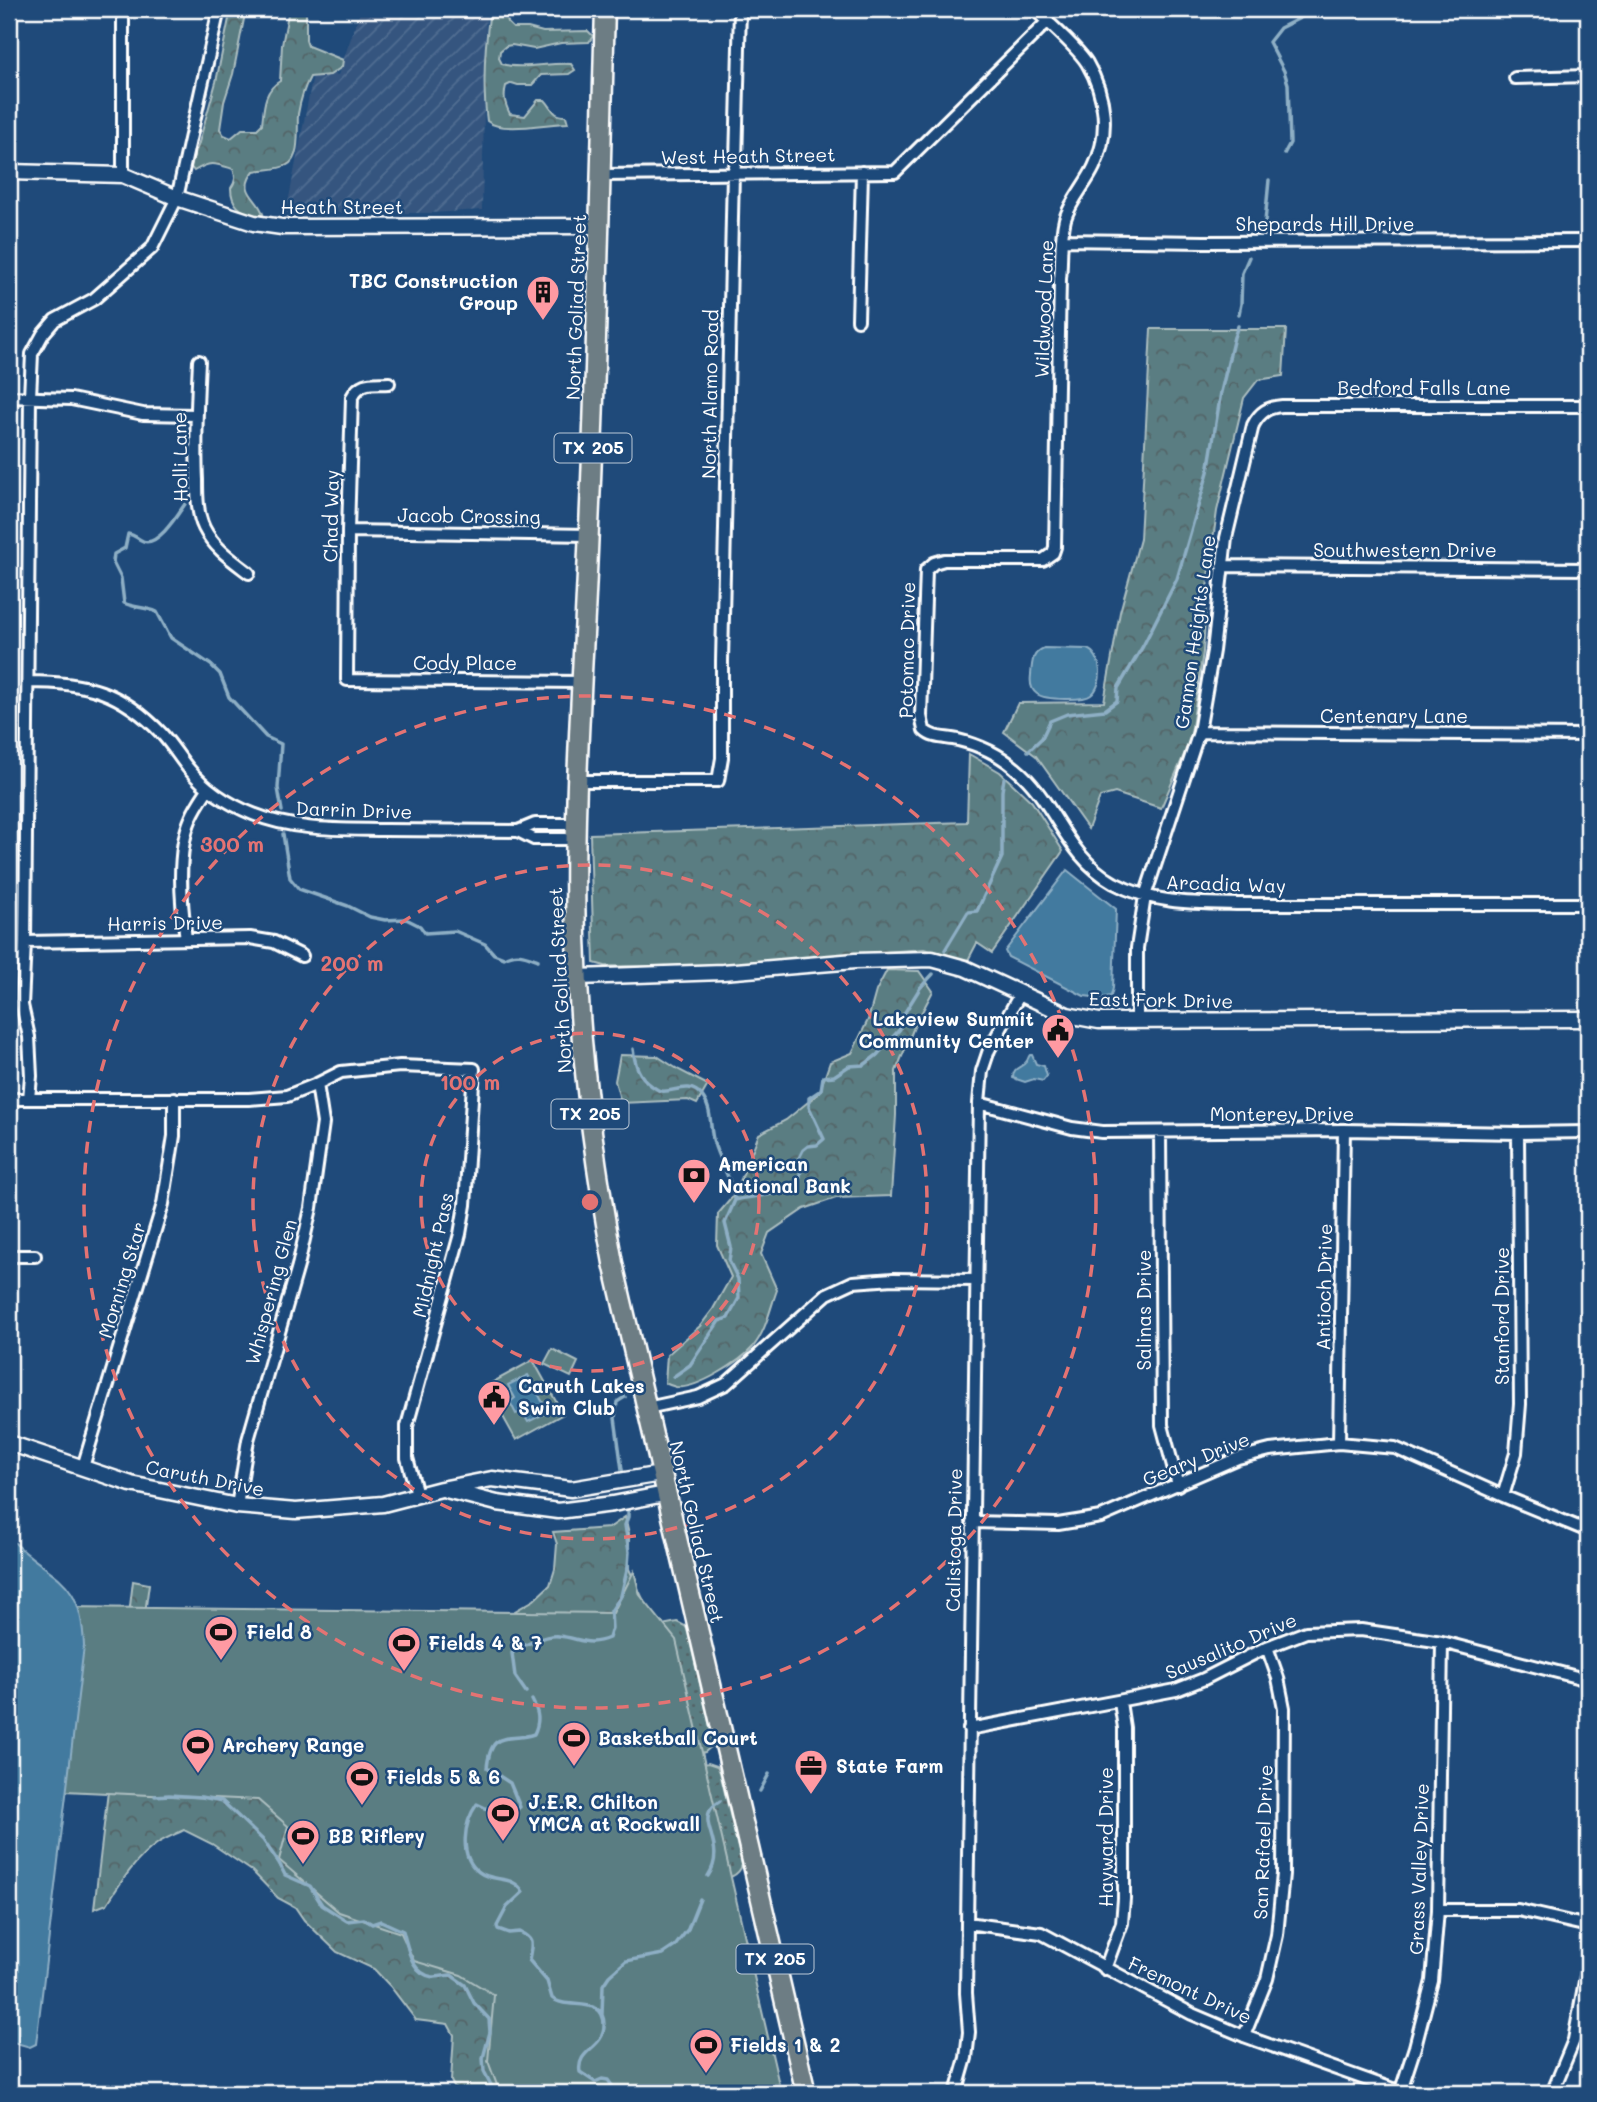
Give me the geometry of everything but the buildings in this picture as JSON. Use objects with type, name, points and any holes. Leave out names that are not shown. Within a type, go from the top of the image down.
[{"type":"main road","name":"North Goliad Street","points":[[605,9],[575,905],[590,1120],[613,1263],[806,2093]]},
{"type":"street","points":[[123,9],[123,175]]},
{"type":"street","points":[[29,1099],[29,1037],[22,1005],[32,354],[55,320],[94,299],[152,248],[177,198],[219,9]]},
{"type":"street","name":"North Alamo Road","points":[[578,781],[718,780],[722,758],[733,173],[736,162],[740,9]]},
{"type":"street","name":"Wildwood Lane","points":[[930,566],[944,560],[1036,561],[1048,558],[1055,547],[1060,279],[1065,219],[1094,167],[1101,150],[1105,128],[1100,89],[1086,61],[1034,9]]},
{"type":"street","name":"West Heath Street","points":[[600,175],[895,172],[1047,22]]},
{"type":"street","points":[[1515,78],[1588,76]]},
{"type":"street","name":"Heath Street","points":[[9,172],[123,175],[177,198],[254,223],[282,227],[599,226]]},
{"type":"street","points":[[858,320],[862,172]]},
{"type":"street","name":"Shepards Hill Drive","points":[[1063,240],[1588,241]]},
{"type":"street","name":"Holli Lane","points":[[199,361],[196,415],[198,503],[202,526],[212,542],[249,573]]},
{"type":"street","name":"Chad Way","points":[[347,680],[352,397],[358,386],[389,383]]},
{"type":"street","points":[[9,397],[71,399],[143,414],[196,415]]},
{"type":"street","name":"Bedford Falls Lane","points":[[1262,413],[1272,407],[1282,406],[1588,406]]},
{"type":"street","name":"Gannon Heights Lane","points":[[1137,1021],[1137,948],[1145,896],[1199,732],[1213,651],[1228,525],[1253,425],[1262,413]]},
{"type":"street","name":"Jacob Crossing","points":[[348,531],[589,536]]},
{"type":"street","name":"Potomac Drive","points":[[928,734],[924,730],[921,716],[925,576],[930,566]]},
{"type":"street","name":"Southwestern Drive","points":[[1222,566],[1588,569]]},
{"type":"street","name":"Cody Place","points":[[347,680],[582,682]]},
{"type":"street","name":"Darrin Drive","points":[[28,682],[79,684],[101,690],[129,705],[161,733],[208,789],[252,814],[300,827],[518,831],[535,824],[577,832]]},
{"type":"street","name":"Centenary Lane","points":[[1199,732],[1588,735]]},
{"type":"street","name":"Arcadia Way","points":[[928,734],[977,746],[1016,768],[1046,802],[1069,841],[1098,872],[1115,883],[1162,901],[1588,904]]},
{"type":"street","points":[[186,939],[183,914],[183,854],[191,816],[208,789]]},
{"type":"street","name":"Harris Drive","points":[[25,942],[250,938],[274,942],[302,956]]},
{"type":"street","name":"East Fork Drive","points":[[578,977],[723,972],[855,961],[932,959],[965,968],[1067,1015],[1099,1021],[1588,1018]]},
{"type":"street","name":"Calistoga Drive","points":[[956,2093],[970,2032],[966,1993],[979,1103],[982,1071],[989,1051],[1020,994]]},
{"type":"street","name":"Midnight Pass","points":[[9,1099],[249,1099],[287,1096],[341,1072],[400,1066],[474,1069],[462,1224],[407,1426],[407,1458],[417,1494]]},
{"type":"street","name":"Whispering Glen","points":[[237,1506],[248,1440],[312,1208],[323,1123],[317,1084]]},
{"type":"street","name":"Morning Star","points":[[83,1467],[163,1204],[174,1136],[174,1098]]},
{"type":"street","name":"Monterey Drive","points":[[979,1103],[1072,1128],[1102,1132],[1588,1132]]},
{"type":"street","name":"Antioch Drive","points":[[1339,1443],[1344,1130]]},
{"type":"street","name":"Salinas Drive","points":[[1160,1132],[1162,1426],[1178,1485]]},
{"type":"street","name":"Stanford Drive","points":[[1503,1496],[1516,1453],[1520,1404],[1518,1133]]},
{"type":"street","points":[[9,1256],[35,1256]]},
{"type":"street","points":[[647,1408],[698,1397],[726,1384],[827,1294],[853,1282],[893,1279],[975,1280]]},
{"type":"street","name":"Caruth Drive","points":[[9,1443],[131,1484],[257,1509],[309,1511],[383,1504],[417,1494],[492,1479],[571,1489],[662,1475]]},
{"type":"street","name":"Geary Drive","points":[[972,1522],[1058,1524],[1101,1517],[1238,1458],[1270,1450],[1339,1443],[1395,1448],[1588,1531]]},
{"type":"street","name":"Caruth Drive","points":[[441,1489],[496,1503],[558,1511],[665,1494]]},
{"type":"street","name":"Sausalito Drive","points":[[969,1730],[1176,1690],[1267,1647],[1306,1632],[1361,1630],[1442,1642],[1588,1680]]},
{"type":"street","name":"Grass Valley Drive","points":[[1400,2093],[1432,1981],[1438,1910],[1442,1642]]},
{"type":"street","name":"San Rafael Drive","points":[[1244,2036],[1267,1979],[1277,1935],[1283,1874],[1284,1708],[1278,1678],[1267,1647]]},
{"type":"street","name":"Hayward Drive","points":[[1105,1969],[1122,1923],[1124,1899],[1124,1728],[1121,1702]]},
{"type":"street","points":[[1438,1910],[1518,1910],[1588,1926]]},
{"type":"street","name":"Fremont Drive","points":[[967,1923],[1041,1933],[1192,2014],[1244,2036],[1400,2093]]},
{"type":"street","points":[[1552,2093],[1574,2040],[1588,1965]]},
{"type":"shaded area","points":[[361,9],[486,9],[482,210],[431,213],[286,213],[314,70],[338,75]]},
{"type":"shaded area","points":[[1044,648],[1087,649],[1092,652],[1099,664],[1100,678],[1091,695],[1056,699],[1041,696],[1033,690],[1033,658]]},
{"type":"shaded area","points":[[1067,870],[1116,909],[1111,996],[1084,996],[1008,957],[1005,951]]},
{"type":"shaded area","points":[[1030,1055],[1036,1064],[1044,1066],[1047,1076],[1043,1081],[1034,1079],[1025,1082],[1013,1078],[1014,1071],[1027,1061]]},
{"type":"shaded area","points":[[528,1375],[548,1412],[528,1422],[522,1411],[516,1414],[510,1402],[515,1398],[508,1385]]},
{"type":"shaded area","points":[[9,1537],[70,1590],[82,1622],[84,1646],[36,2044],[30,2047],[9,2041]]},
{"type":"green space","points":[[231,9],[246,9],[233,74],[224,102],[220,129],[224,135],[231,138],[242,129],[257,129],[262,124],[268,94],[280,81],[282,45],[289,9],[306,9],[308,46],[343,60],[342,67],[330,75],[310,77],[300,105],[296,150],[291,162],[279,168],[254,171],[249,178],[248,189],[263,214],[256,216],[241,210],[233,199],[233,169],[213,164],[194,171],[190,166],[216,82]]},
{"type":"green space","points":[[490,9],[549,9],[516,11],[507,16],[508,23],[513,28],[543,32],[588,31],[593,36],[589,42],[561,43],[534,49],[512,45],[500,51],[502,64],[510,66],[571,64],[575,70],[569,74],[541,75],[532,85],[512,83],[506,86],[505,94],[510,114],[525,116],[538,100],[545,100],[555,113],[566,116],[568,123],[503,127],[487,121],[485,65]]},
{"type":"green space","points":[[1151,329],[1286,329],[1283,376],[1258,380],[1244,398],[1217,511],[1208,576],[1203,652],[1190,741],[1161,808],[1115,793],[1100,797],[1088,829],[1036,756],[1004,732],[1018,703],[1104,702],[1120,612],[1140,539]]},
{"type":"green space","points":[[969,754],[1000,772],[1032,802],[1063,851],[992,953],[977,943],[967,962],[924,949],[689,967],[605,966],[594,963],[590,834],[967,822]]},
{"type":"green space","points":[[887,970],[919,971],[933,991],[914,1027],[896,1071],[891,1196],[836,1198],[804,1209],[769,1233],[761,1254],[777,1290],[764,1327],[753,1347],[706,1380],[685,1387],[665,1383],[667,1355],[700,1326],[731,1277],[717,1245],[718,1214],[735,1194],[759,1134],[786,1120],[819,1093],[830,1062],[852,1053]]},
{"type":"green space","points":[[620,1055],[657,1056],[708,1085],[697,1104],[688,1100],[621,1103],[615,1081]]},
{"type":"green space","points":[[552,1349],[578,1362],[571,1377],[544,1364]]},
{"type":"green space","points":[[533,1360],[563,1414],[516,1440],[486,1386]]},
{"type":"green space","points":[[625,1517],[629,1533],[629,1569],[643,1599],[624,1601],[490,1764],[494,1647],[515,1611],[534,1600],[550,1585],[555,1569],[557,1544],[553,1532],[609,1528]]},
{"type":"green space","name":"J.E.R. Chilton YMCA at Rockwall","points":[[634,1571],[640,1595],[676,1640],[781,2093],[500,2093],[488,2061],[494,1995],[461,1975],[414,1961],[401,1933],[339,1912],[279,1860],[288,1826],[258,1800],[65,1791],[69,1607],[613,1613]]},
{"type":"green space","points":[[133,1581],[149,1584],[139,1657],[228,1753],[493,1973],[507,2093],[457,2093],[451,2081],[454,2035],[448,2024],[416,2020],[374,1969],[337,1952],[304,1920],[295,1907],[278,1898],[252,1871],[212,1844],[184,1830],[150,1849],[129,1871],[107,1904],[94,1909]]},
{"type":"green space","points":[[677,1622],[687,1629],[713,1739],[712,1746],[705,1752],[686,1756],[652,1627]]},
{"type":"green space","points":[[708,1763],[717,1766],[720,1772],[742,1865],[737,1874],[706,1882],[689,1768]]},
{"type":"waterway","points":[[1284,154],[1290,143],[1288,84],[1269,42],[1280,28],[1318,9]]},
{"type":"waterway","points":[[1265,222],[1269,180]]},
{"type":"waterway","points":[[1239,314],[1242,273],[1249,257]]},
{"type":"waterway","points":[[1028,751],[1042,738],[1050,721],[1067,714],[1105,710],[1117,701],[1118,688],[1177,579],[1208,472],[1221,392],[1238,326]]},
{"type":"waterway","points":[[185,504],[161,535],[149,542],[128,534],[125,548],[114,554],[113,562],[121,578],[124,603],[157,612],[171,638],[211,665],[220,674],[229,697],[266,737],[281,744],[278,788],[282,811]]},
{"type":"waterway","points":[[945,950],[968,912],[977,911],[1002,857],[1004,778]]},
{"type":"waterway","points":[[283,834],[290,878],[299,889],[348,906],[370,917],[385,920],[406,919],[420,926],[425,933],[455,931],[485,944],[494,954],[504,958],[517,954],[538,960]]},
{"type":"waterway","points":[[673,1377],[690,1365],[719,1321],[728,1318],[739,1298],[738,1279],[729,1261],[731,1247],[725,1223],[735,1200],[781,1192],[798,1182],[801,1173],[798,1160],[803,1150],[824,1139],[809,1107],[809,1098],[821,1090],[823,1077],[834,1076],[849,1066],[864,1065],[877,1055],[900,1029],[902,1017],[920,988],[933,974]]},
{"type":"waterway","points":[[633,1049],[640,1074],[656,1089],[666,1091],[687,1088],[702,1096],[708,1107],[716,1150],[735,1199]]},
{"type":"waterway","points":[[623,1477],[615,1418],[617,1402],[625,1397]]},
{"type":"waterway","points":[[526,1692],[515,1676],[512,1653],[516,1650],[534,1641],[554,1636],[589,1642],[609,1638],[612,1628],[611,1611],[621,1596],[628,1566],[625,1525],[628,1505]]},
{"type":"waterway","points":[[532,1700],[538,1717],[534,1734],[497,1742],[489,1755],[487,1768],[510,1783],[520,1807],[503,1815],[477,1804],[466,1829],[466,1848],[472,1865],[479,1872],[514,1883],[523,1892],[507,1907],[497,1926],[509,1933],[520,1932],[530,1940],[529,1960],[547,1981],[552,1998],[559,2002],[592,2007],[603,2016],[603,2033],[582,2059],[580,2072],[595,2082],[608,2080],[613,2087],[609,2093]]},
{"type":"waterway","points":[[760,1791],[769,1774]]},
{"type":"waterway","points":[[155,1796],[202,1797],[222,1801],[263,1840],[285,1875],[310,1886],[322,1905],[347,1921],[364,1919],[372,1924],[381,1921],[403,1931],[409,1952],[420,1971],[433,1977],[451,1975],[465,1985],[474,2003],[489,2019],[490,2032],[483,2058],[484,2071],[495,2093]]},
{"type":"waterway","points":[[708,1876],[715,1856],[708,1816],[720,1801]]},
{"type":"waterway","points":[[602,2015],[603,1985],[609,1976],[626,1961],[663,1954],[675,1946],[688,1929],[700,1899]]},
{"type":"place","name":"TBC Construction Group","points":[[543,322]]},
{"type":"place","name":"Lakeview Summit Community Center","points":[[1058,1060]]},
{"type":"place","name":"American National Bank","points":[[694,1205]]},
{"type":"place","name":"Caruth Lakes Swim Club","points":[[494,1427]]},
{"type":"place","name":"Field 8","points":[[221,1662]]},
{"type":"place","name":"Fields 4 & 7","points":[[404,1673]]},
{"type":"place","name":"Basketball Court","points":[[574,1768]]},
{"type":"place","name":"Archery Range","points":[[198,1775]]},
{"type":"place","name":"State Farm","points":[[811,1796]]},
{"type":"place","name":"Fields 5 & 6","points":[[362,1807]]},
{"type":"place","name":"J.E.R. Chilton YMCA at Rockwall","points":[[503,1843]]},
{"type":"place","name":"BB Riflery","points":[[303,1866]]},
{"type":"place","name":"Fields 1 & 2","points":[[706,2075]]}]
